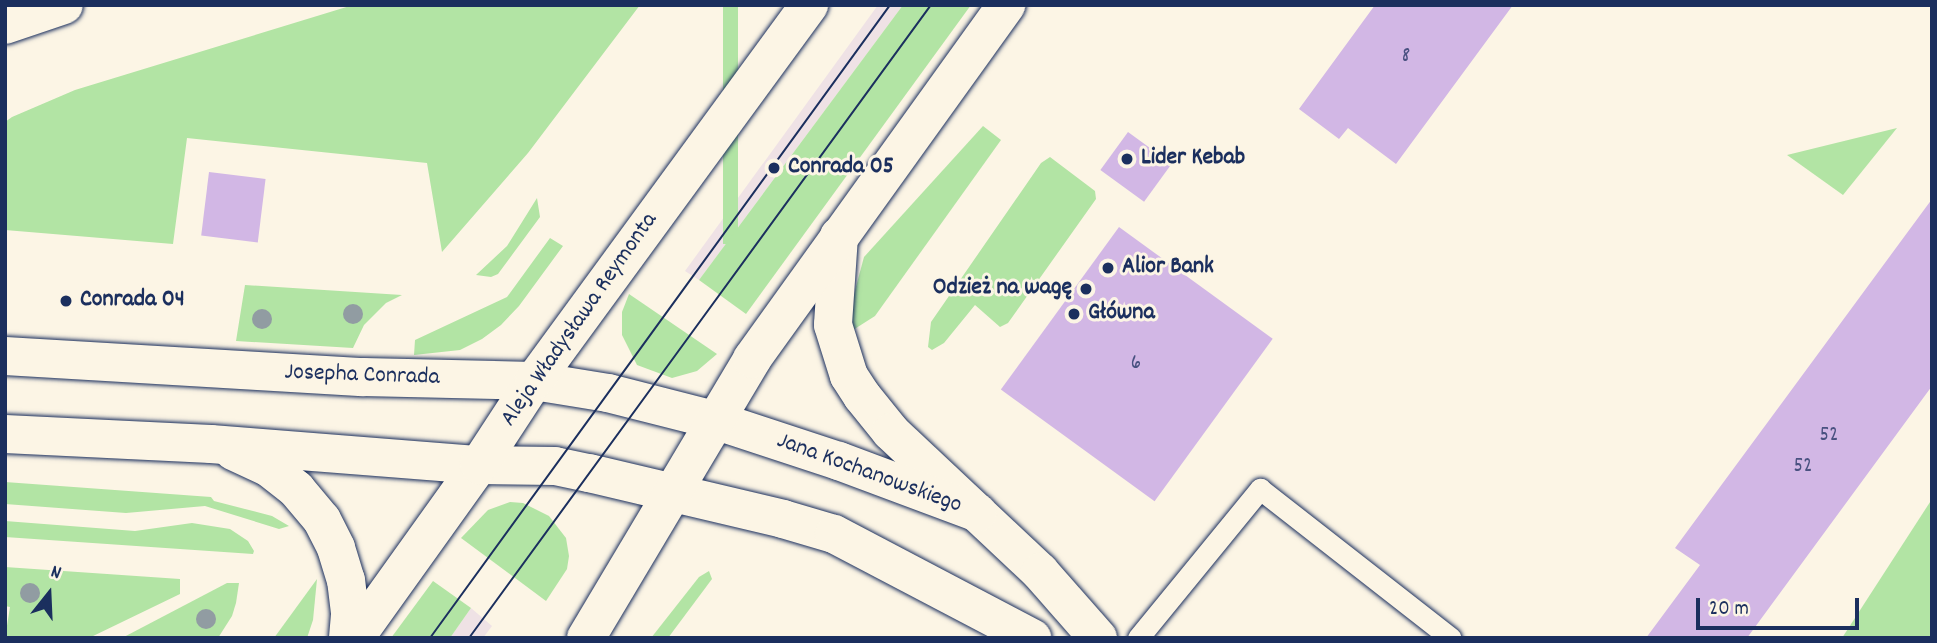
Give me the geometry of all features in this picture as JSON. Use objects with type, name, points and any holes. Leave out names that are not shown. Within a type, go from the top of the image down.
[{"type":"street","points":[[5,25],[64,5]]},
{"type":"street","name":"Aleja Władysława Reymonta","points":[[355,638],[479,465],[534,382],[809,5]]},
{"type":"street","points":[[586,638],[752,359],[1006,5]]},
{"type":"street","points":[[839,236],[833,325],[849,376],[891,432],[978,513]]},
{"type":"street","name":"Josepha Conrada","points":[[5,356],[373,378],[534,382],[641,400],[714,420]]},
{"type":"street","name":"Jana Kochanowskiego","points":[[714,420],[839,461],[978,513],[1040,572],[1098,638]]},
{"type":"street","points":[[5,434],[211,444],[479,465],[555,466],[810,525],[834,534],[1032,638]]},
{"type":"street","points":[[211,444],[268,467],[296,489],[322,520],[336,548],[346,580],[350,615],[348,638]]},
{"type":"lane","points":[[1138,638],[1260,489],[1451,638]]},
{"type":"shaded area","points":[[878,5],[903,5],[699,280],[685,271]]},
{"type":"shaded area","points":[[471,608],[492,626],[483,638],[450,638]]},
{"type":"green space","points":[[353,5],[640,5],[528,153],[442,252],[427,163],[187,138],[173,244],[5,230],[5,122],[12,117],[75,90]]},
{"type":"green space","points":[[723,5],[738,5],[738,244],[723,244]]},
{"type":"green space","points":[[903,5],[971,5],[746,314],[699,280]]},
{"type":"green space","points":[[983,126],[1001,140],[875,316],[853,330],[851,305],[864,257]]},
{"type":"green space","points":[[1897,128],[1843,195],[1787,155]]},
{"type":"green space","points":[[1050,157],[1095,191],[1096,199],[1008,323],[1000,327],[975,305],[944,343],[932,350],[928,347],[931,322],[1041,163]]},
{"type":"green space","points":[[537,198],[540,217],[498,274],[491,277],[476,275],[507,246]]},
{"type":"green space","points":[[550,238],[563,246],[519,306],[501,325],[460,350],[414,355],[415,340],[507,297]]},
{"type":"green space","points":[[245,285],[402,295],[386,303],[364,325],[353,348],[236,341]]},
{"type":"green space","points":[[629,294],[717,354],[697,371],[672,378],[637,365],[622,335],[622,312]]},
{"type":"green space","points":[[5,482],[211,497],[214,501],[272,516],[289,526],[279,529],[205,506],[126,513],[5,504]]},
{"type":"green space","points":[[1932,499],[1932,638],[1842,638]]},
{"type":"green space","points":[[510,502],[523,503],[549,516],[566,538],[569,556],[567,569],[546,601],[461,538],[488,510]]},
{"type":"green space","points":[[5,521],[135,531],[192,523],[230,529],[248,541],[254,551],[253,554],[5,537]]},
{"type":"green space","points":[[5,567],[180,579],[180,594],[89,638],[5,638],[10,607],[5,606]]},
{"type":"green space","points":[[709,571],[712,579],[668,638],[651,638],[699,577]]},
{"type":"green space","points":[[317,579],[313,620],[307,638],[274,638]]},
{"type":"green space","points":[[433,581],[471,608],[450,638],[391,638]]},
{"type":"green space","points":[[227,583],[239,583],[236,603],[232,616],[218,638],[122,638]]},
{"type":"building","points":[[1375,5],[1513,5],[1396,164],[1348,128],[1339,139],[1299,109]]},
{"type":"building","points":[[1128,132],[1172,164],[1144,202],[1100,170]]},
{"type":"building","points":[[209,172],[266,179],[258,242],[201,236]]},
{"type":"building","points":[[1932,199],[1932,386],[1747,638],[1646,638],[1700,565],[1675,548]]},
{"type":"building","points":[[1119,227],[1273,339],[1155,501],[1001,390]]},
{"type":"tram line","points":[[430,638],[890,5]]},
{"type":"tram line","points":[[469,638],[931,5]]},
{"type":"place","name":"Lider Kebab","points":[[1127,159]]},
{"type":"place","name":"Conrada 05","points":[[774,168]]},
{"type":"place","name":"Alior Bank","points":[[1108,268]]},
{"type":"place","name":"Odzież na wagę","points":[[1086,289]]},
{"type":"place","name":"Conrada 04","points":[[66,301]]},
{"type":"place","name":"Główna","points":[[1074,314]]}]
